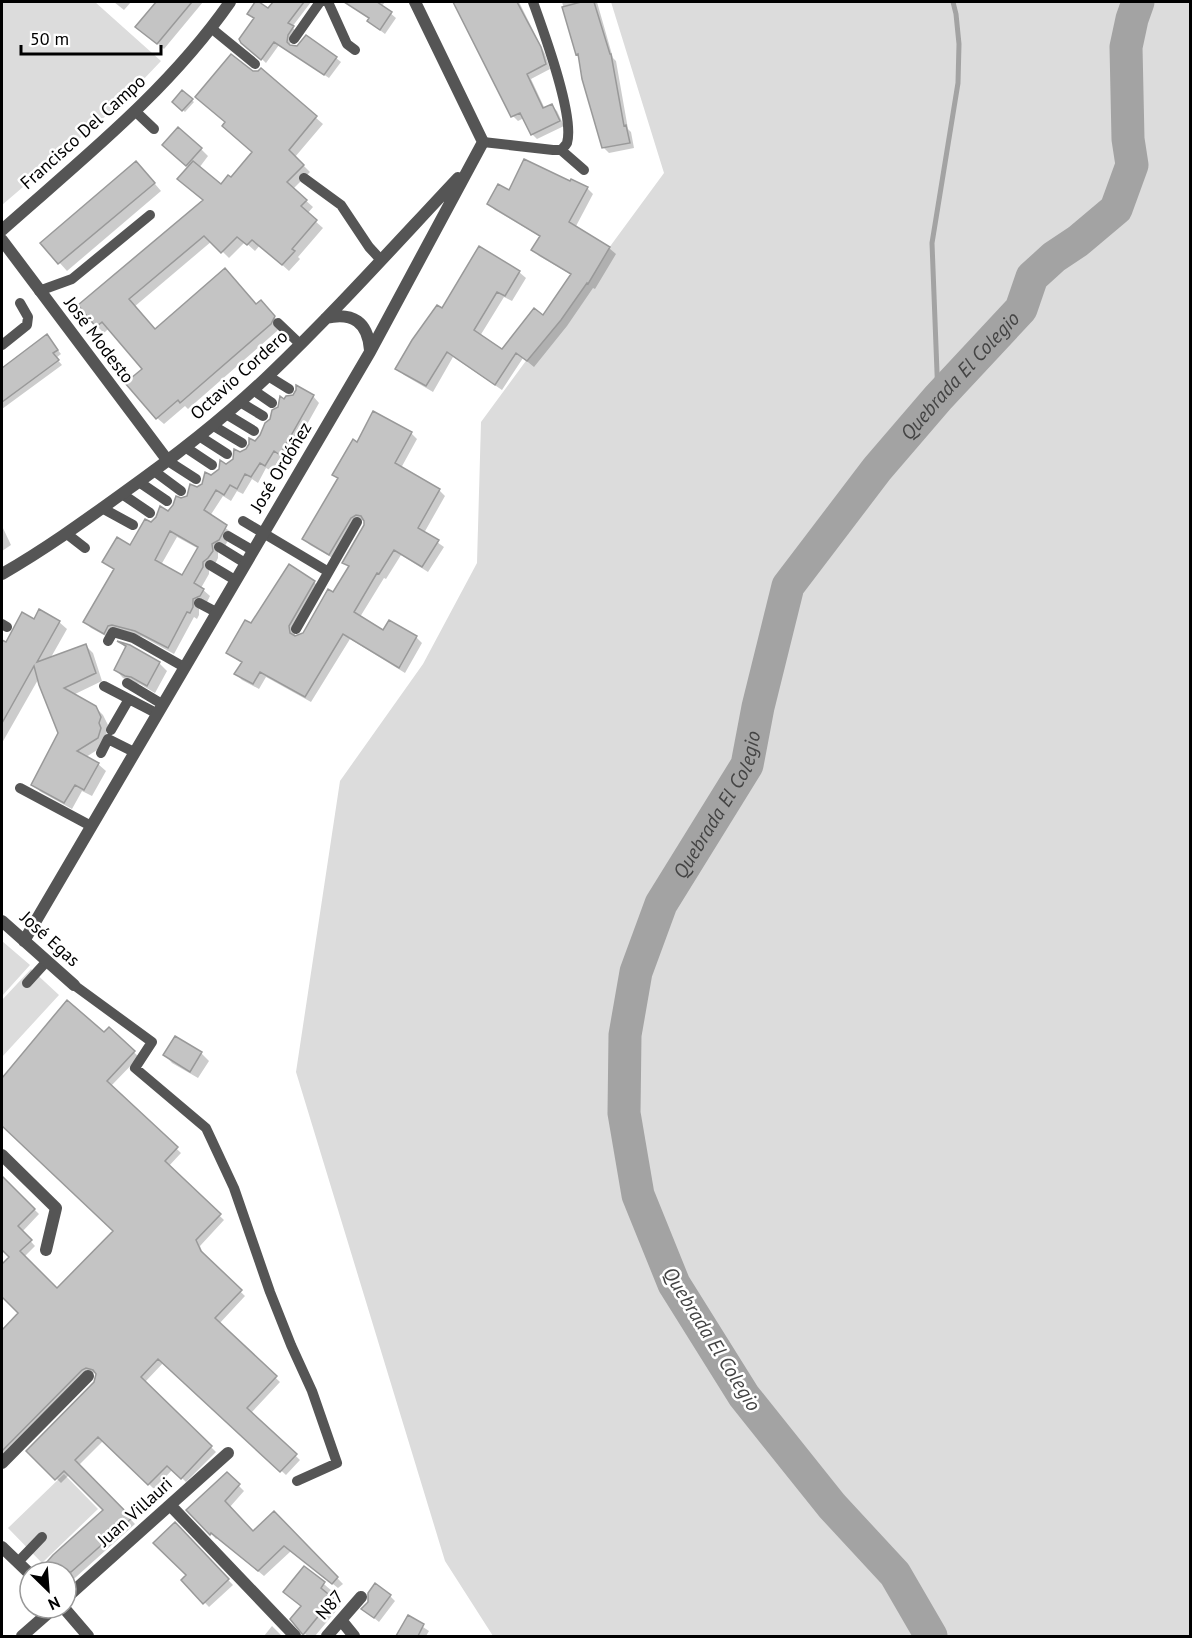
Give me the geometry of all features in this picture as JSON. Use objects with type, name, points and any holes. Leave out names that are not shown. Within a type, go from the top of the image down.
[{"type":"street","name":"Francisco Del Campo","points":[[2,230],[161,85],[211,28],[230,2]]},
{"type":"street","points":[[415,2],[483,142]]},
{"type":"street","name":"José Ordóñez","points":[[24,941],[370,352],[483,142]]},
{"type":"street","name":"Octavio Cordero","points":[[2,574],[67,534],[139,482],[240,402],[326,318],[469,167]]},
{"type":"street","name":"José Modesto","points":[[2,240],[168,461]]},
{"type":"street","points":[[326,318],[349,316],[364,328],[369,338],[370,352]]},
{"type":"street","name":"José Egas","points":[[2,921],[74,985]]},
{"type":"street","points":[[2,1158],[56,1208],[46,1250]]},
{"type":"street","points":[[2,1463],[88,1376]]},
{"type":"street","name":"Juan Villauri","points":[[78,1587],[228,1454]]},
{"type":"street","points":[[170,1505],[295,1636]]},
{"type":"street","points":[[2,1546],[18,1562]]},
{"type":"street","name":"N87","points":[[327,1636],[361,1597]]},
{"type":"street","points":[[22,1636],[40,1620]]},
{"type":"street","points":[[74,1620],[88,1636]]},
{"type":"street","points":[[341,1620],[354,1636]]},
{"type":"lane","points":[[294,39],[320,2]]},
{"type":"lane","points":[[328,2],[347,44],[355,50]]},
{"type":"lane","points":[[533,2],[555,64],[568,123],[567,144],[561,150]]},
{"type":"lane","points":[[211,28],[255,64]]},
{"type":"lane","points":[[135,111],[154,129]]},
{"type":"lane","points":[[483,142],[561,150],[584,170]]},
{"type":"lane","points":[[304,178],[340,205],[369,247],[381,260]]},
{"type":"lane","points":[[39,291],[72,279],[150,215]]},
{"type":"lane","points":[[2,345],[27,325],[28,317],[20,303]]},
{"type":"lane","points":[[278,323],[300,344]]},
{"type":"lane","points":[[268,376],[289,389]]},
{"type":"lane","points":[[253,390],[272,403]]},
{"type":"lane","points":[[240,402],[263,416]]},
{"type":"lane","points":[[226,414],[254,431]]},
{"type":"lane","points":[[212,425],[242,443]]},
{"type":"lane","points":[[199,436],[227,454]]},
{"type":"lane","points":[[185,447],[212,465]]},
{"type":"lane","points":[[168,461],[196,479]]},
{"type":"lane","points":[[154,471],[181,491]]},
{"type":"lane","points":[[139,482],[167,501]]},
{"type":"lane","points":[[122,494],[150,513]]},
{"type":"lane","points":[[102,508],[133,525]]},
{"type":"lane","points":[[243,521],[327,571]]},
{"type":"lane","points":[[296,629],[357,522]]},
{"type":"lane","points":[[67,534],[85,548]]},
{"type":"lane","points":[[228,536],[252,550]]},
{"type":"lane","points":[[219,547],[244,563]]},
{"type":"lane","points":[[210,565],[235,580]]},
{"type":"lane","points":[[200,603],[216,612]]},
{"type":"lane","points":[[108,641],[113,632],[133,638],[184,667]]},
{"type":"lane","points":[[127,683],[159,709]]},
{"type":"lane","points":[[104,686],[129,699],[159,709]]},
{"type":"lane","points":[[111,730],[129,699]]},
{"type":"lane","points":[[101,753],[108,739],[134,752]]},
{"type":"lane","points":[[20,788],[91,826]]},
{"type":"lane","points":[[27,983],[47,961]]},
{"type":"lane","points":[[74,985],[152,1042],[135,1068],[206,1128],[234,1188],[270,1292],[312,1390],[337,1463],[297,1481]]},
{"type":"lane","points":[[20,1560],[42,1537]]},
{"type":"shaded area","points":[[2,2],[95,2],[161,61],[121,103],[2,205]]},
{"type":"shaded area","points":[[611,2],[1190,2],[1190,1636],[493,1636],[445,1561],[296,1072],[340,781],[423,664],[477,563],[481,422],[664,173]]},
{"type":"shaded area","points":[[2,941],[30,965],[2,996]]},
{"type":"shaded area","points":[[31,969],[59,995],[2,1057],[2,1000]]},
{"type":"shaded area","points":[[64,1474],[98,1509],[45,1560],[39,1560],[8,1528]]},
{"type":"building","points":[[156,2],[192,2],[157,44],[135,27]]},
{"type":"building","points":[[255,2],[268,8],[273,2],[304,2],[288,23],[294,26],[288,35],[287,42],[297,46],[306,35],[337,57],[324,75],[274,42],[261,60],[241,43],[239,39],[254,18],[247,14]]},
{"type":"building","points":[[344,2],[377,2],[392,12],[380,30],[367,21],[369,18]]},
{"type":"building","points":[[453,2],[517,2],[541,47],[546,64],[527,74],[543,108],[552,104],[560,121],[531,135],[520,113],[511,117]]},
{"type":"building","points":[[581,2],[594,2],[611,54],[624,126],[626,125],[630,143],[602,148],[582,79],[578,54],[576,55],[562,7]]},
{"type":"building","points":[[231,54],[253,71],[261,68],[317,116],[289,150],[304,165],[287,182],[307,200],[301,206],[317,220],[292,249],[295,251],[282,265],[252,240],[247,245],[237,237],[221,253],[204,236],[129,299],[155,329],[225,268],[256,304],[261,300],[275,316],[271,324],[180,403],[178,400],[156,419],[125,383],[142,369],[102,322],[96,327],[78,305],[203,200],[177,179],[193,161],[221,184],[228,175],[231,177],[252,152],[222,126],[225,122],[195,97]]},
{"type":"building","points":[[182,90],[193,99],[182,111],[172,102]]},
{"type":"building","points":[[178,127],[202,148],[186,166],[162,145]]},
{"type":"building","points":[[524,159],[588,187],[569,222],[610,247],[588,284],[527,361],[516,353],[495,385],[447,352],[426,386],[395,369],[437,305],[442,308],[479,246],[520,271],[505,296],[497,292],[474,330],[502,349],[534,308],[543,315],[571,274],[531,250],[540,236],[487,204],[498,184],[509,190]]},
{"type":"building","points":[[136,161],[155,183],[58,264],[40,243]]},
{"type":"building","points":[[47,334],[58,350],[53,353],[59,360],[2,402],[2,368]]},
{"type":"building","points":[[296,385],[314,395],[280,455],[274,451],[265,466],[260,463],[251,477],[245,474],[237,489],[230,485],[224,495],[216,490],[204,510],[227,525],[219,540],[212,544],[213,551],[203,562],[203,567],[194,583],[204,589],[200,596],[193,599],[190,613],[187,612],[168,648],[135,631],[112,625],[108,626],[104,634],[83,622],[114,569],[102,562],[117,537],[130,545],[145,519],[151,522],[156,517],[160,506],[168,511],[176,496],[181,498],[187,496],[190,484],[197,487],[202,484],[205,472],[211,475],[219,469],[220,460],[226,464],[233,459],[234,449],[240,452],[246,449],[249,438],[255,441],[265,423],[270,419],[272,410],[278,407],[280,396],[284,399],[286,396],[293,395]],"holes":[[[170,531],[198,547],[182,575],[155,560]]]},
{"type":"building","points":[[373,411],[412,432],[395,463],[440,489],[418,528],[439,540],[422,567],[394,550],[379,574],[377,573],[354,612],[383,630],[389,620],[417,636],[399,668],[343,634],[305,697],[260,672],[253,684],[234,674],[242,662],[226,653],[245,620],[251,623],[289,564],[315,581],[289,626],[290,633],[295,636],[303,633],[328,589],[333,592],[349,566],[342,563],[364,525],[361,516],[356,515],[351,518],[329,555],[302,539],[338,478],[332,475],[353,439],[357,442]]},
{"type":"building","points":[[39,609],[60,621],[37,662],[86,644],[96,673],[64,688],[96,706],[101,717],[99,723],[101,728],[98,738],[77,751],[99,763],[84,790],[75,785],[64,803],[31,785],[58,733],[34,666],[2,723],[2,640],[6,642],[22,612],[34,619]]},
{"type":"building","points":[[117,641],[130,645],[160,662],[147,686],[114,670],[126,646]]},
{"type":"building","points":[[67,1000],[104,1032],[109,1027],[135,1051],[107,1081],[178,1147],[165,1161],[221,1214],[196,1240],[201,1251],[242,1290],[215,1318],[277,1376],[247,1408],[297,1454],[280,1472],[158,1359],[141,1377],[212,1446],[181,1479],[167,1466],[148,1485],[98,1437],[75,1460],[132,1518],[78,1566],[78,1560],[49,1560],[103,1510],[64,1471],[55,1480],[26,1451],[94,1382],[96,1374],[93,1370],[86,1368],[82,1370],[2,1451],[2,1330],[18,1313],[2,1297],[2,1264],[9,1257],[2,1250],[2,1176],[35,1209],[18,1226],[32,1240],[20,1251],[57,1288],[113,1231],[2,1126],[2,1078]]},
{"type":"building","points":[[175,1036],[202,1052],[190,1072],[163,1055]]},
{"type":"building","points":[[227,1472],[240,1484],[225,1501],[253,1531],[274,1511],[338,1577],[332,1584],[284,1546],[258,1571],[211,1533],[210,1535],[186,1510]]},
{"type":"building","points":[[175,1522],[229,1579],[203,1604],[181,1580],[186,1575],[153,1543]]},
{"type":"building","points":[[304,1566],[325,1582],[321,1588],[333,1598],[303,1635],[290,1619],[301,1606],[283,1592]]},
{"type":"building","points":[[375,1583],[391,1595],[374,1618],[361,1609],[368,1602],[368,1593]]},
{"type":"building","points":[[408,1615],[424,1624],[418,1636],[396,1636]]},
{"type":"waterway","points":[[938,398],[932,243],[958,83],[959,44],[953,2]]},
{"type":"waterway","name":"Quebrada El Colegio","points":[[931,1636],[895,1574],[832,1506],[744,1396],[674,1284],[638,1195],[624,1113],[625,1035],[636,972],[661,904],[747,765],[758,707],[788,586],[877,469],[938,398],[1021,309],[1032,277],[1116,209],[1132,165],[1128,139],[1126,47],[1138,2]]}]
